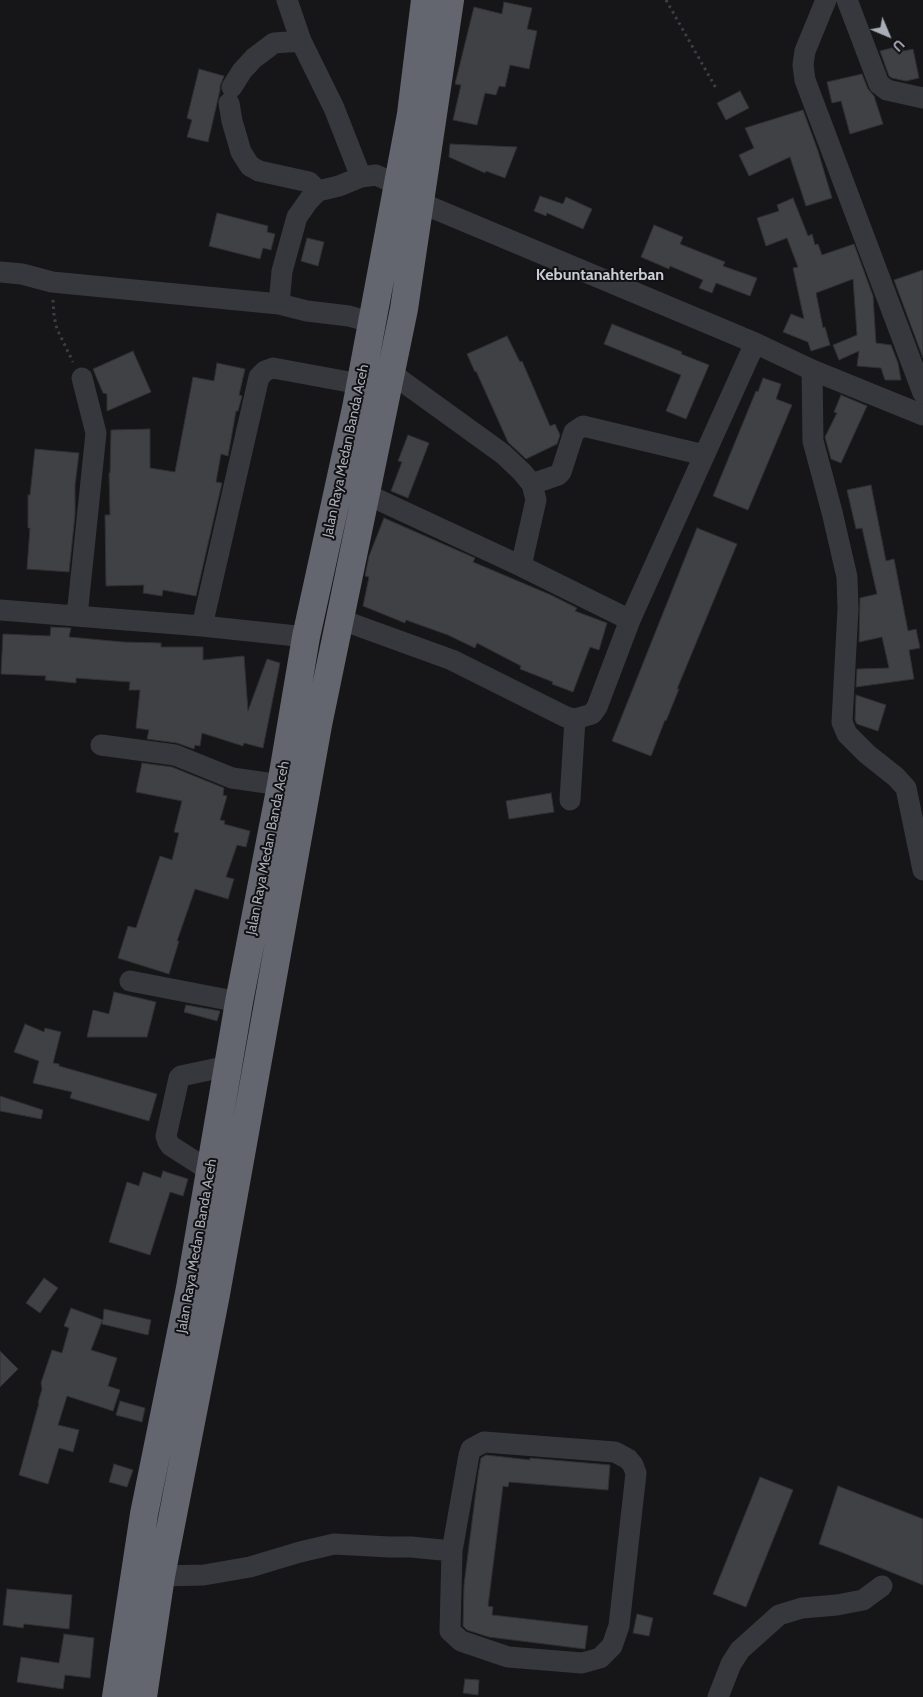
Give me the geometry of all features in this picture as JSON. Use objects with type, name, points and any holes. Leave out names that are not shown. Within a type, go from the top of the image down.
[{"type":"highway","name":"Jalan Raya Medan Banda Aceh","points":[[143,1697],[203,1291],[210,1171],[239,1002],[281,785],[306,637],[358,396],[398,185],[411,114],[425,0]]},
{"type":"highway","name":"Jalan Raya Medan Banda Aceh","points":[[116,1697],[144,1514],[203,1291],[286,909],[339,618],[404,309],[450,0]]},
{"type":"highway","points":[[358,396],[383,413]]},
{"type":"highway","points":[[258,906],[286,909]]},
{"type":"street","points":[[287,0],[301,41],[334,108],[361,177]]},
{"type":"street","points":[[826,0],[805,51],[805,80],[923,393]]},
{"type":"street","points":[[847,0],[879,84],[887,90],[923,98]]},
{"type":"street","points":[[301,41],[274,43],[254,58],[242,71],[230,95],[232,121],[241,152],[250,166],[259,171],[308,182],[318,191]]},
{"type":"street","points":[[279,304],[282,271],[297,217],[318,191],[361,177],[376,175],[398,185]]},
{"type":"street","points":[[421,203],[755,344],[812,370],[923,415]]},
{"type":"street","points":[[0,272],[22,274],[52,282],[279,304],[307,311],[349,316],[372,323]]},
{"type":"street","points":[[339,618],[452,660],[556,714],[575,719],[592,714],[597,707],[630,620],[755,344]]},
{"type":"street","points":[[202,626],[260,377],[265,370],[273,368],[358,396]]},
{"type":"street","points":[[812,370],[813,441],[847,576],[848,609],[842,722],[854,741],[906,788],[923,870]]},
{"type":"street","points":[[391,373],[503,454],[532,484],[536,500],[521,566]]},
{"type":"street","points":[[77,616],[96,433],[82,378]]},
{"type":"street","points":[[532,484],[561,472],[574,432],[583,426],[704,455]]},
{"type":"street","points":[[366,494],[521,566],[630,620]]},
{"type":"street","points":[[0,610],[202,626],[306,637]]},
{"type":"street","points":[[570,800],[575,719]]},
{"type":"street","points":[[101,745],[175,756],[232,778],[281,785]]},
{"type":"street","points":[[130,982],[239,1002]]},
{"type":"street","points":[[210,1171],[171,1146],[166,1136],[179,1078],[228,1066]]},
{"type":"street","points":[[484,1442],[604,1450],[615,1452],[628,1459],[633,1465],[636,1473],[619,1626],[612,1646],[600,1658],[582,1662],[560,1662],[508,1657],[460,1641],[450,1630],[452,1551],[469,1455],[471,1449],[477,1445],[484,1442]]},
{"type":"street","points":[[161,1576],[204,1575],[250,1567],[334,1544],[411,1547],[452,1551]]},
{"type":"street","points":[[718,1697],[731,1664],[740,1650],[779,1615],[802,1608],[837,1605],[863,1600],[882,1586]]},
{"type":"path","points":[[666,0],[717,90]]},
{"type":"path","points":[[52,282],[54,316],[60,340],[82,378]]},
{"type":"building","points":[[504,2],[532,8],[527,29],[537,31],[529,69],[510,65],[505,87],[499,86],[496,95],[485,93],[477,125],[453,120],[461,85],[455,84],[474,7],[502,14]]},
{"type":"building","points":[[903,45],[904,51],[913,49],[919,78],[906,81],[889,76],[880,51]]},
{"type":"building","points":[[199,69],[224,76],[220,86],[208,142],[187,137],[192,120],[187,118]]},
{"type":"building","points":[[862,74],[868,89],[874,96],[883,124],[850,134],[841,101],[832,103],[827,82]]},
{"type":"building","points":[[740,91],[749,108],[726,120],[717,103]]},
{"type":"building","points":[[803,110],[832,198],[806,206],[790,157],[749,176],[739,155],[754,148],[745,128]]},
{"type":"building","points":[[450,144],[517,147],[505,178],[486,171],[485,173],[449,157]]},
{"type":"building","points":[[540,196],[563,204],[566,197],[592,209],[583,229],[547,213],[546,216],[534,211]]},
{"type":"building","points":[[793,198],[808,236],[812,234],[815,245],[818,244],[822,255],[854,244],[873,296],[876,343],[891,345],[898,363],[901,380],[885,380],[881,368],[857,366],[859,351],[839,360],[833,345],[857,335],[853,279],[816,293],[823,328],[825,327],[830,345],[811,351],[808,342],[783,332],[791,314],[804,319],[793,268],[798,267],[787,238],[766,246],[757,218],[779,211],[777,205]]},
{"type":"building","points":[[217,213],[268,226],[267,232],[275,234],[271,250],[263,248],[260,259],[209,246]]},
{"type":"building","points":[[654,225],[683,237],[680,244],[725,262],[723,266],[757,278],[750,296],[716,283],[712,293],[699,288],[703,280],[670,266],[669,269],[641,257]]},
{"type":"building","points":[[307,238],[324,242],[318,266],[301,261]]},
{"type":"building","points":[[923,270],[923,358],[894,280]]},
{"type":"building","points":[[612,324],[709,365],[686,419],[666,411],[681,375],[604,344]]},
{"type":"building","points":[[507,336],[520,362],[522,361],[550,426],[555,424],[560,435],[557,444],[526,459],[508,442],[467,354]]},
{"type":"building","points":[[133,351],[151,392],[107,411],[107,394],[103,393],[93,369]]},
{"type":"building","points":[[217,363],[245,369],[239,395],[242,396],[238,411],[236,411],[228,456],[221,454],[216,482],[222,483],[196,596],[163,590],[162,596],[143,593],[144,585],[106,586],[105,515],[110,515],[111,430],[150,429],[150,468],[175,472],[193,377],[214,381]]},
{"type":"building","points":[[763,378],[781,384],[776,399],[792,405],[748,510],[713,496]]},
{"type":"building","points":[[841,395],[867,406],[841,463],[831,459],[825,437],[837,413],[834,412]]},
{"type":"building","points":[[408,435],[429,443],[408,498],[391,491],[402,462],[398,461]]},
{"type":"building","points":[[35,449],[79,453],[69,572],[27,569],[30,528],[28,528],[28,495],[30,495]]},
{"type":"building","points":[[871,485],[886,561],[894,559],[908,631],[916,629],[920,648],[909,650],[914,679],[856,687],[857,669],[889,668],[882,637],[859,642],[860,598],[877,594],[862,528],[856,529],[847,490]]},
{"type":"building","points":[[384,518],[475,558],[473,562],[551,595],[577,608],[575,611],[607,623],[599,650],[590,647],[573,692],[520,669],[521,666],[477,643],[475,648],[448,635],[406,620],[405,623],[363,606],[369,577],[365,576],[369,556]]},
{"type":"building","points":[[697,528],[737,544],[651,756],[612,741]]},
{"type":"building","points":[[51,627],[71,628],[69,637],[161,643],[161,647],[203,647],[203,660],[244,656],[248,711],[267,659],[280,663],[263,748],[244,743],[243,746],[202,733],[200,746],[195,745],[194,749],[177,743],[147,739],[149,730],[136,728],[140,690],[129,690],[130,682],[76,678],[76,683],[45,680],[46,676],[1,674],[3,634],[50,636]]},
{"type":"building","points":[[856,695],[886,705],[878,731],[857,724],[855,720]]},
{"type":"building","points":[[142,763],[172,767],[224,788],[223,795],[227,796],[220,820],[225,821],[224,824],[250,831],[246,847],[237,845],[226,877],[234,879],[228,899],[195,889],[177,941],[179,941],[169,974],[118,958],[128,926],[136,928],[160,856],[172,860],[179,833],[174,832],[182,801],[136,792]]},
{"type":"building","points":[[551,793],[554,812],[509,819],[506,801]]},
{"type":"building","points":[[114,992],[156,1002],[147,1037],[87,1037],[93,1010],[109,1014]]},
{"type":"building","points":[[186,1005],[220,1011],[217,1021],[184,1012]]},
{"type":"building","points":[[25,1024],[44,1032],[45,1028],[61,1032],[53,1063],[157,1094],[149,1121],[70,1098],[72,1092],[33,1083],[39,1061],[14,1052]]},
{"type":"building","points":[[0,1096],[43,1110],[41,1119],[0,1111]]},
{"type":"building","points":[[163,1171],[188,1179],[183,1196],[170,1192],[150,1255],[109,1242],[127,1182],[139,1186],[143,1172],[161,1178]]},
{"type":"building","points":[[44,1278],[58,1288],[40,1313],[26,1303]]},
{"type":"building","points":[[71,1308],[103,1320],[104,1309],[151,1320],[148,1335],[102,1324],[102,1321],[91,1350],[117,1358],[108,1386],[120,1390],[113,1411],[67,1396],[58,1425],[79,1430],[73,1452],[59,1448],[48,1484],[19,1475],[39,1403],[42,1389],[41,1383],[52,1350],[62,1353],[69,1328],[64,1326]]},
{"type":"building","points":[[0,1351],[18,1369],[0,1387]]},
{"type":"building","points":[[120,1401],[145,1408],[142,1422],[116,1415]]},
{"type":"building","points":[[486,1455],[610,1465],[608,1490],[509,1482],[508,1487],[503,1486],[488,1606],[493,1607],[492,1615],[588,1626],[585,1649],[489,1637],[467,1630],[463,1626],[464,1585],[478,1475],[481,1458]]},
{"type":"building","points":[[114,1464],[133,1470],[127,1487],[109,1482]]},
{"type":"building","points":[[760,1477],[793,1490],[746,1607],[713,1594]]},
{"type":"building","points":[[838,1486],[923,1519],[923,1585],[819,1544]]},
{"type":"building","points":[[7,1589],[72,1595],[69,1629],[24,1624],[23,1628],[3,1625]]},
{"type":"building","points":[[637,1614],[653,1618],[649,1636],[633,1633]]},
{"type":"building","points":[[64,1634],[94,1638],[90,1678],[65,1675],[63,1689],[17,1682],[21,1657],[59,1663]]},
{"type":"building","points":[[465,1679],[479,1680],[478,1695],[463,1693]]},
{"type":"district","name":"Kebuntanahterban","points":[[600,275]]}]
